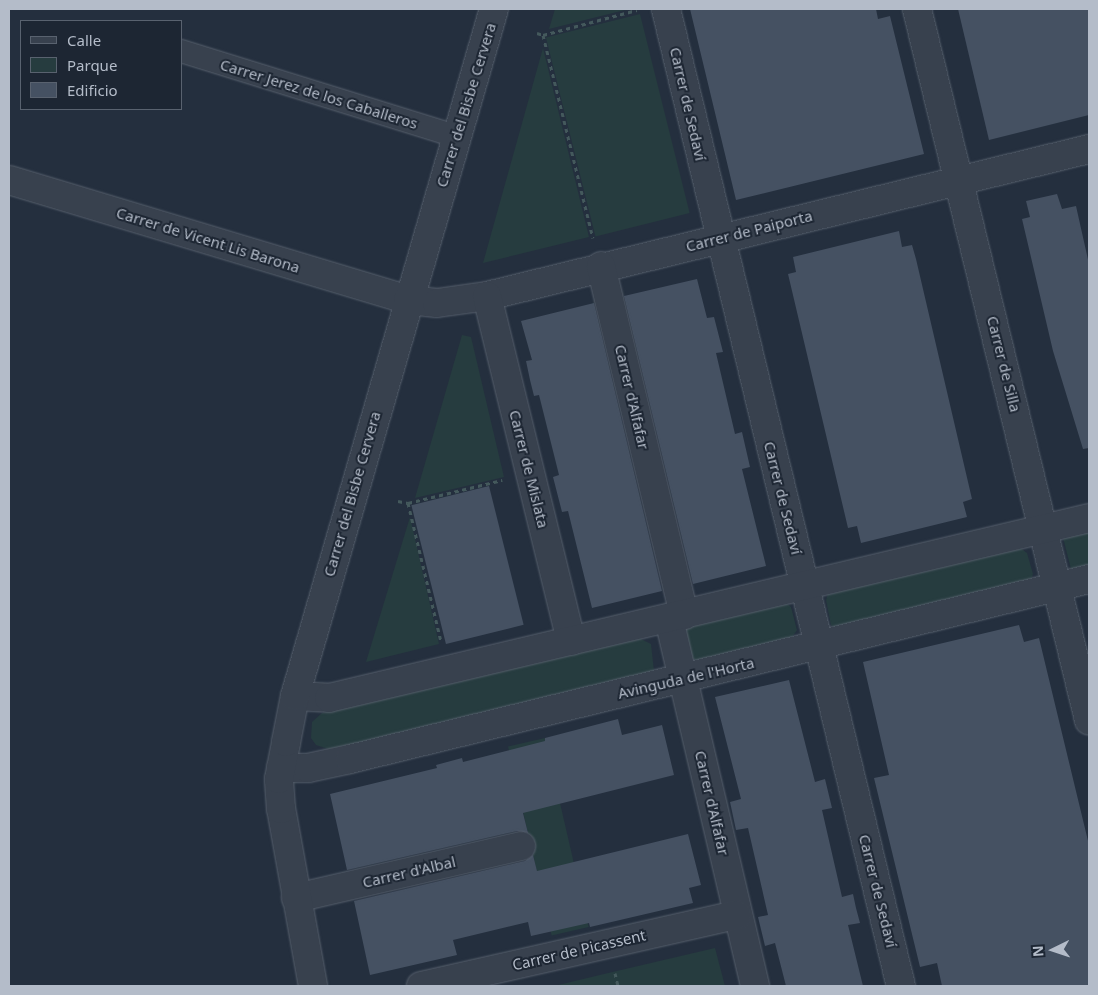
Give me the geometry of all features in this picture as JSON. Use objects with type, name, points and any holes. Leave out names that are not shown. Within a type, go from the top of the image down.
[{"type":"street","name":"Carrer del Bisbe Cervera","points":[[313,986],[280,802],[281,768],[295,696],[408,300],[494,9]]},
{"type":"street","name":"Carrer de Sedaví","points":[[666,9],[901,986]]},
{"type":"street","name":"Carrer de Silla","points":[[918,9],[1089,720]]},
{"type":"street","name":"Carrer Jerez de los Caballeros","points":[[182,51],[456,136]]},
{"type":"street","name":"Carrer de Paiporta","points":[[408,300],[437,303],[487,296],[597,254],[720,238],[1089,149]]},
{"type":"street","name":"Carrer de Vicent Lis Barona","points":[[9,180],[408,300]]},
{"type":"street","name":"Carrer d'Alfafar","points":[[597,254],[676,617],[683,678],[755,986]]},
{"type":"street","name":"Carrer de Mislata","points":[[487,296],[571,642]]},
{"type":"street","points":[[295,696],[329,698],[1089,518]]},
{"type":"street","name":"Avinguda de l'Horta","points":[[281,768],[308,768],[819,647],[1089,579]]},
{"type":"street","name":"Carrer d'Albal","points":[[296,898],[521,846]]},
{"type":"street","name":"Carrer de Picassent","points":[[420,986],[737,915]]},
{"type":"path","points":[[537,33],[543,35],[640,9]]},
{"type":"path","points":[[543,35],[597,254]]},
{"type":"path","points":[[398,501],[408,503],[509,478]]},
{"type":"path","points":[[408,503],[444,651]]},
{"type":"green space","points":[[555,9],[629,9],[549,29]]},
{"type":"green space","points":[[640,14],[690,213],[595,236],[546,37]]},
{"type":"green space","points":[[543,48],[589,237],[483,263]]},
{"type":"green space","points":[[462,335],[471,337],[504,477],[415,498]]},
{"type":"green space","points":[[410,517],[439,644],[366,662]]},
{"type":"green space","points":[[1089,530],[1089,568],[1071,569],[1063,538]]},
{"type":"green space","points":[[1018,546],[1027,553],[1033,574],[1031,580],[835,628],[831,625],[826,600],[828,593]]},
{"type":"green space","points":[[786,603],[791,607],[797,630],[790,640],[697,661],[690,657],[686,627]]},
{"type":"green space","points":[[639,638],[651,644],[654,671],[331,750],[316,745],[311,738],[312,722],[322,713]]},
{"type":"green space","points":[[545,738],[589,927],[552,936],[508,747]]},
{"type":"green space","points":[[715,948],[725,986],[554,986],[604,974]]},
{"type":"building","points":[[690,9],[876,9],[878,19],[890,16],[924,154],[736,200]]},
{"type":"building","points":[[958,9],[1089,9],[1089,115],[989,140]]},
{"type":"building","points":[[1057,194],[1062,209],[1076,206],[1089,264],[1089,448],[1083,449],[1053,351],[1022,219],[1030,217],[1026,201]]},
{"type":"building","points":[[899,231],[902,247],[912,245],[916,259],[972,499],[963,502],[967,517],[861,543],[857,526],[848,528],[788,274],[796,272],[793,257]]},
{"type":"building","points":[[697,279],[707,318],[714,317],[723,352],[716,353],[735,434],[742,432],[750,467],[742,469],[766,566],[693,584],[624,296]]},
{"type":"building","points":[[594,303],[662,591],[592,608],[568,511],[562,512],[553,477],[559,475],[539,395],[534,396],[530,380],[526,361],[532,360],[521,321]]},
{"type":"building","points":[[489,486],[524,625],[446,644],[411,505]]},
{"type":"building","points":[[1019,625],[1024,642],[1039,638],[1089,845],[1089,986],[942,986],[937,963],[920,967],[874,778],[889,775],[863,662]]},
{"type":"building","points":[[789,680],[815,782],[825,779],[832,808],[822,810],[842,897],[853,894],[860,923],[848,925],[863,986],[786,986],[775,943],[765,946],[758,917],[768,915],[748,828],[736,830],[730,802],[741,799],[715,697]]},
{"type":"building","points":[[618,719],[622,735],[662,725],[674,775],[523,813],[528,833],[517,831],[347,870],[330,794],[437,768],[436,765],[462,758],[463,762],[545,741],[545,738]]},
{"type":"building","points":[[688,834],[701,885],[689,888],[693,903],[590,927],[589,923],[531,936],[528,922],[453,940],[457,955],[370,975],[354,901],[525,861],[533,855],[537,871]]}]
